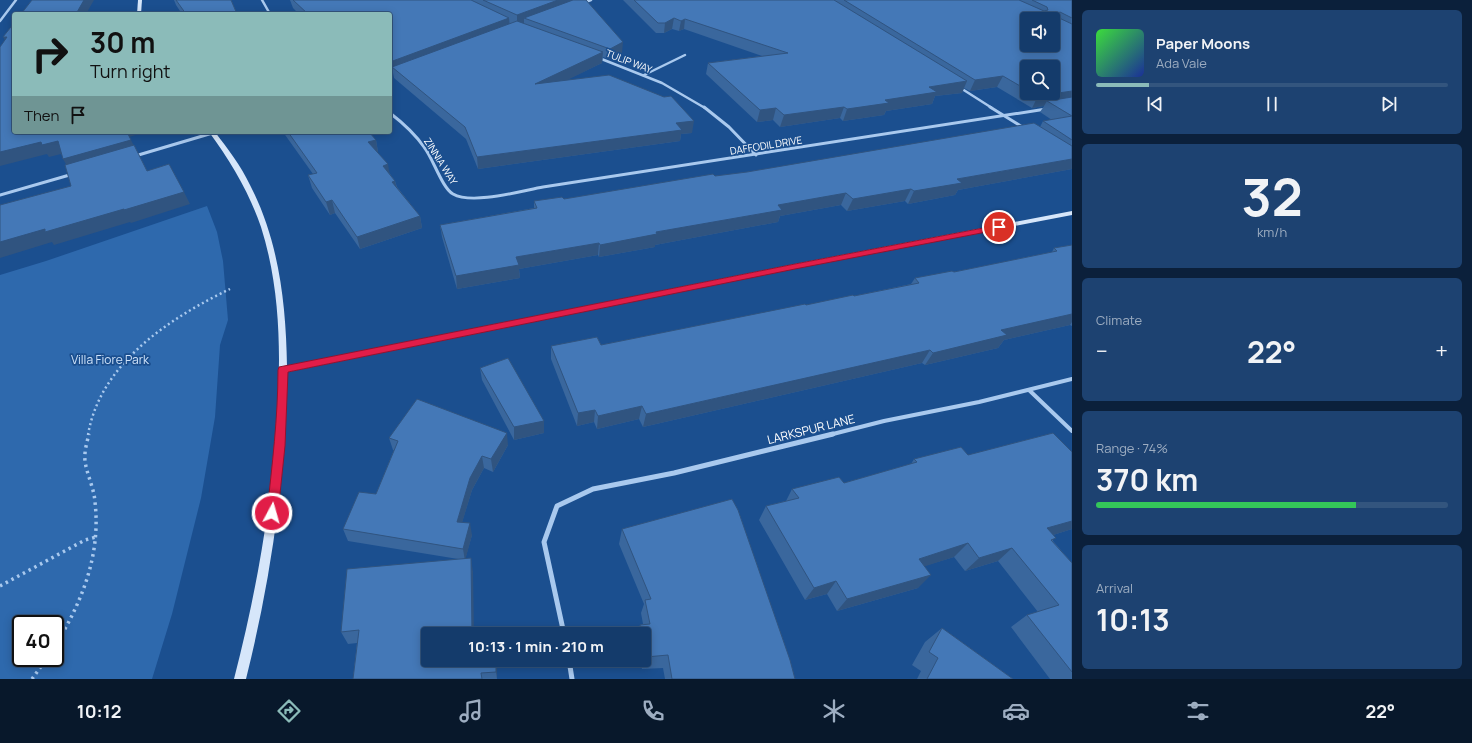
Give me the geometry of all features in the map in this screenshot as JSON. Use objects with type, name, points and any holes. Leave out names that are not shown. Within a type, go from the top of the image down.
[{"type":"street","points":[[0,21],[16,0]]},
{"type":"street","points":[[139,12],[140,0]]},
{"type":"street","points":[[262,0],[269,12]]},
{"type":"street","points":[[582,4],[591,0]]},
{"type":"street","points":[[644,75],[685,55]]},
{"type":"street","name":"TULIP WAY","points":[[597,58],[644,75],[672,88],[719,118],[756,155]]},
{"type":"street","points":[[954,84],[1029,131]]},
{"type":"street","name":"DAFFODIL DRIVE","points":[[463,197],[478,199],[492,197],[543,187],[756,155],[1049,108]]},
{"type":"street","name":"ZINNIA WAY","points":[[392,115],[407,127],[425,148],[447,188],[453,194],[463,197]]},
{"type":"street","points":[[129,157],[207,134]]},
{"type":"street","points":[[215,134],[236,165],[245,182],[264,228],[272,256],[278,290],[281,324],[283,401],[280,446],[271,527],[250,642],[240,679]]},
{"type":"street","points":[[0,195],[76,173]]},
{"type":"street","points":[[283,370],[795,266],[1072,213]]},
{"type":"street","name":"LARKSPUR LANE","points":[[562,627],[544,542],[557,506],[593,489],[674,473],[884,420],[980,402],[1072,379]]},
{"type":"street","points":[[1029,390],[1072,430]]},
{"type":"street","points":[[570,667],[572,679]]},
{"type":"path","points":[[64,631],[74,615],[92,563],[96,537],[95,499],[86,471],[85,456],[94,415],[102,396],[117,372],[136,350],[157,332],[194,306],[230,289]]},
{"type":"path","points":[[0,586],[85,540],[96,537]]},
{"type":"path","points":[[32,679],[41,667]]},
{"type":"green space","name":"Villa Fiore Park","points":[[207,206],[217,232],[223,261],[228,320],[220,345],[215,417],[201,498],[172,614],[152,679],[0,679],[0,275],[46,261]]},
{"type":"building","points":[[32,0],[84,0],[77,12],[23,12]]},
{"type":"building","points":[[176,0],[231,0],[236,12],[185,12]]},
{"type":"building","points":[[293,0],[471,0],[509,18],[392,61],[392,12],[306,12]]},
{"type":"building","points":[[483,0],[558,0],[517,15]]},
{"type":"building","points":[[573,0],[586,0],[623,42],[610,49],[524,18]]},
{"type":"building","points":[[634,0],[834,0],[967,81],[929,87],[937,92],[885,100],[889,103],[847,109],[844,107],[784,115],[776,108],[760,110],[708,63],[788,53],[685,19],[681,21],[674,18],[665,23],[658,23]]},
{"type":"building","points":[[844,0],[1019,0],[1044,11],[1048,10],[1047,7],[1032,0],[1072,0],[1072,18],[1060,12],[1020,12],[1020,52],[1060,52],[1060,18],[1072,24],[1072,91],[1060,93],[1060,60],[1020,60],[1020,86],[1003,76],[975,80]]},
{"type":"building","points":[[517,21],[603,52],[535,84],[609,75],[664,97],[671,96],[694,121],[676,123],[682,130],[477,157],[465,127],[392,67]]},
{"type":"building","points":[[12,26],[12,134],[128,134],[131,140],[63,159],[58,141],[42,145],[41,142],[0,152],[0,47],[7,37],[3,37]]},
{"type":"building","points":[[1072,97],[1072,116],[1047,101]]},
{"type":"building","points":[[1072,116],[1072,140],[1043,121]]},
{"type":"building","points":[[1034,123],[1072,146],[1072,159],[957,179],[962,183],[914,191],[911,189],[853,199],[846,193],[778,205],[782,210],[656,232],[657,234],[600,245],[599,243],[516,257],[519,265],[456,276],[440,225],[537,208],[534,201],[562,197],[564,199],[713,174],[715,176],[747,172]]},
{"type":"building","points":[[289,134],[371,134],[376,140],[368,142],[388,164],[383,166],[395,181],[392,182],[420,216],[357,237],[332,200],[326,202],[308,175],[317,173]]},
{"type":"building","points":[[134,145],[147,171],[169,164],[184,192],[45,232],[45,229],[0,242],[0,205],[71,186],[65,165]]},
{"type":"building","points":[[1072,245],[1072,314],[1001,330],[1007,335],[933,353],[930,350],[646,414],[642,406],[598,416],[595,410],[578,413],[551,346],[597,337],[601,345],[805,304],[854,296],[919,283],[915,278],[952,271],[954,272],[1057,251],[1054,248]]},
{"type":"building","points":[[508,358],[544,421],[514,427],[480,368]]},
{"type":"building","points":[[417,399],[507,433],[491,459],[482,456],[470,478],[457,522],[470,523],[463,549],[343,529],[359,492],[376,494],[398,441],[389,438]]},
{"type":"building","points":[[1053,433],[1072,452],[1072,521],[1047,528],[1056,538],[1051,540],[1072,563],[1072,672],[1027,615],[1059,605],[1012,548],[979,558],[968,543],[919,559],[931,575],[847,599],[836,581],[814,588],[766,506],[799,498],[792,489],[839,477],[844,483],[917,462],[914,459],[961,447],[968,455]]},
{"type":"building","points":[[732,499],[738,510],[790,660],[795,679],[672,679],[668,655],[651,657],[651,627],[640,627],[640,625],[650,624],[645,600],[651,599],[622,529]]},
{"type":"building","points":[[471,558],[472,627],[421,627],[421,667],[496,667],[496,672],[481,673],[482,679],[353,679],[359,630],[341,632],[347,569]]},
{"type":"building","points":[[942,628],[1013,679],[927,679],[938,658],[929,652]]},
{"type":"route","points":[[272,513],[280,446],[283,401],[283,370],[795,266],[999,227]]}]
